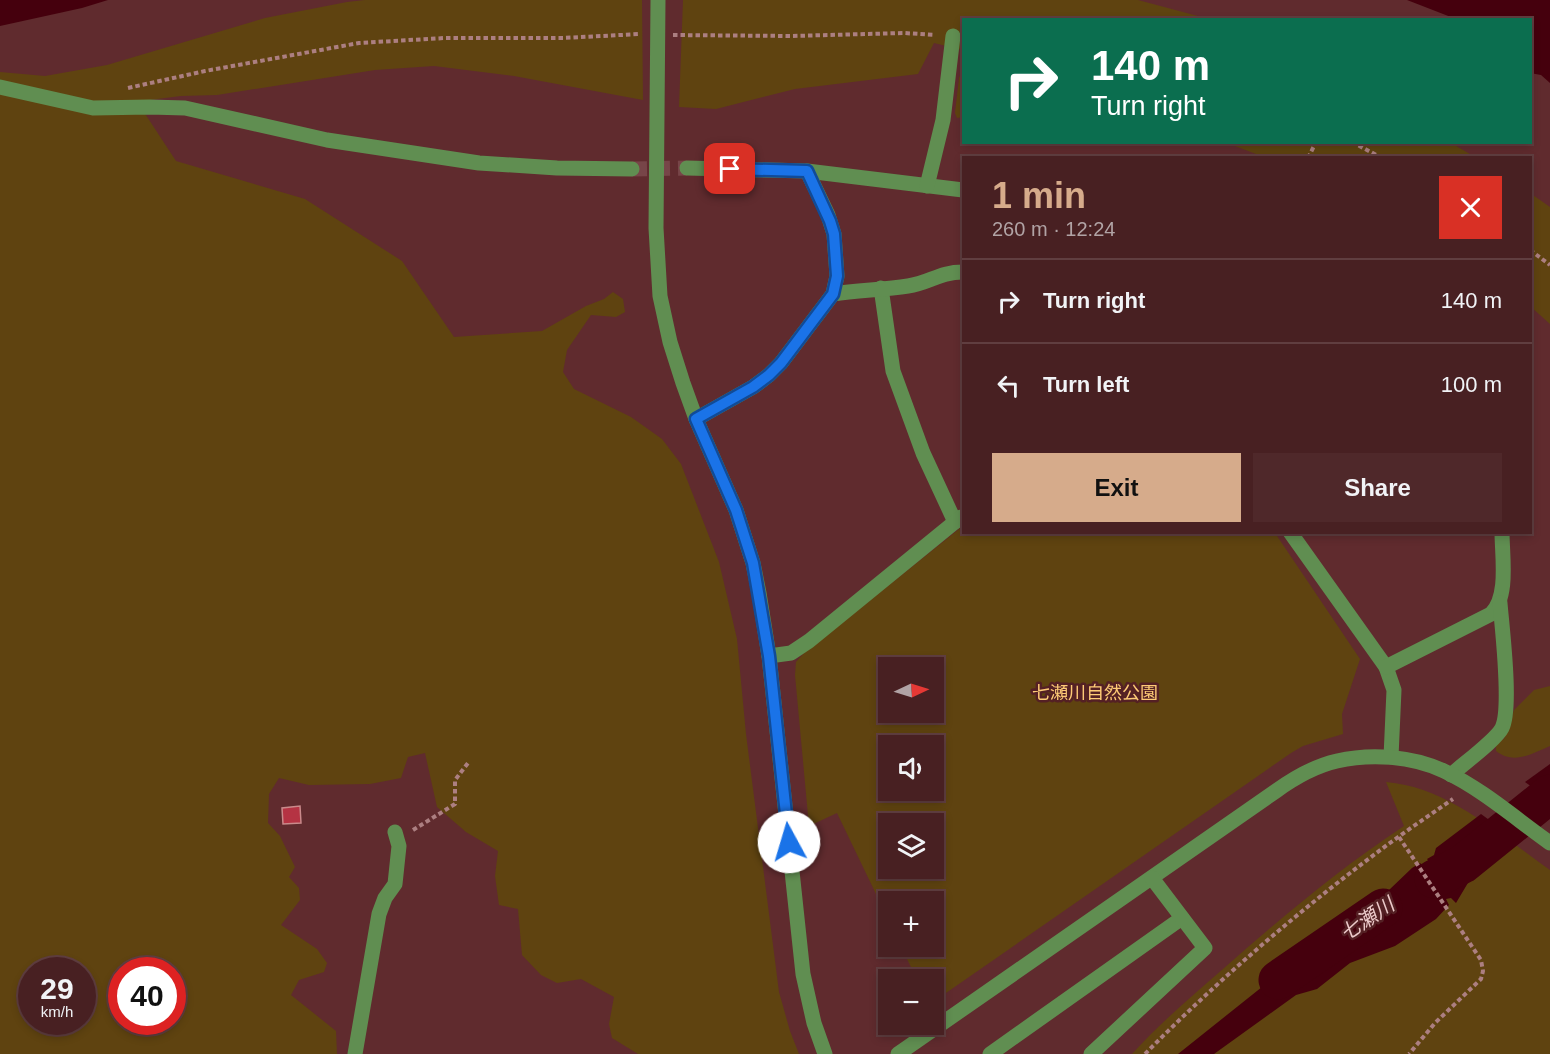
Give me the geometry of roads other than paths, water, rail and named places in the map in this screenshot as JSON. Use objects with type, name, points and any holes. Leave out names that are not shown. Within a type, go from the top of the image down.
[{"type":"street","points":[[658,8],[656,178],[660,296],[670,342],[696,419],[744,532],[759,593],[769,656],[803,974],[814,1023],[825,1054]]},
{"type":"street","points":[[927,186],[943,120],[953,36]]},
{"type":"street","points":[[0,87],[93,108],[185,108],[327,140],[479,163],[557,168],[632,169]]},
{"type":"street","points":[[687,168],[807,171],[962,190]]},
{"type":"street","points":[[696,419],[753,387],[769,375],[781,363],[833,294],[837,276],[834,234],[807,171]]},
{"type":"street","points":[[833,294],[915,285],[945,273],[962,272]]},
{"type":"street","points":[[769,656],[790,653],[809,641],[959,519],[923,453],[893,370],[881,288]]},
{"type":"street","points":[[1291,534],[1386,667],[1394,690],[1391,758]]},
{"type":"street","points":[[1451,775],[1499,732],[1504,722],[1506,703],[1500,603],[1502,534]]},
{"type":"street","points":[[1386,667],[1491,614],[1500,603]]},
{"type":"street","points":[[898,1054],[1276,791],[1310,771],[1336,761],[1391,758],[1422,763],[1451,775],[1550,843]]},
{"type":"street","points":[[356,1054],[378,914],[395,884],[399,846],[396,836]]},
{"type":"street","points":[[1090,1054],[1204,948],[1152,878]]},
{"type":"street","points":[[990,1054],[1182,918]]},
{"type":"water","points":[[0,0],[108,0],[0,26]]},
{"type":"water","points":[[1407,0],[1550,0],[1550,83],[1541,75],[1532,73],[1532,18],[1453,18]]},
{"type":"water","points":[[1550,764],[1550,800],[1525,782]]},
{"type":"water","points":[[1481,814],[1492,822],[1468,848],[1470,852],[1508,844],[1514,837],[1520,841],[1481,861],[1456,903],[1451,898],[1446,899],[1449,905],[1436,919],[1395,946],[1350,963],[1317,989],[1296,995],[1214,1054],[1178,1054],[1277,975],[1305,957],[1323,949],[1343,934],[1412,868],[1420,863],[1427,869],[1431,864],[1427,859],[1434,855],[1436,848]]},
{"type":"waterway","name":"七瀬川","points":[[1434,879],[1463,864],[1550,794]]},
{"type":"waterway","name":"七瀬川","points":[[1278,980],[1383,908]]},
{"type":"tunnel","points":[[632,169],[687,168]]},
{"type":"park label","name":"七瀬川自然公園","points":[[1095,693]]}]
